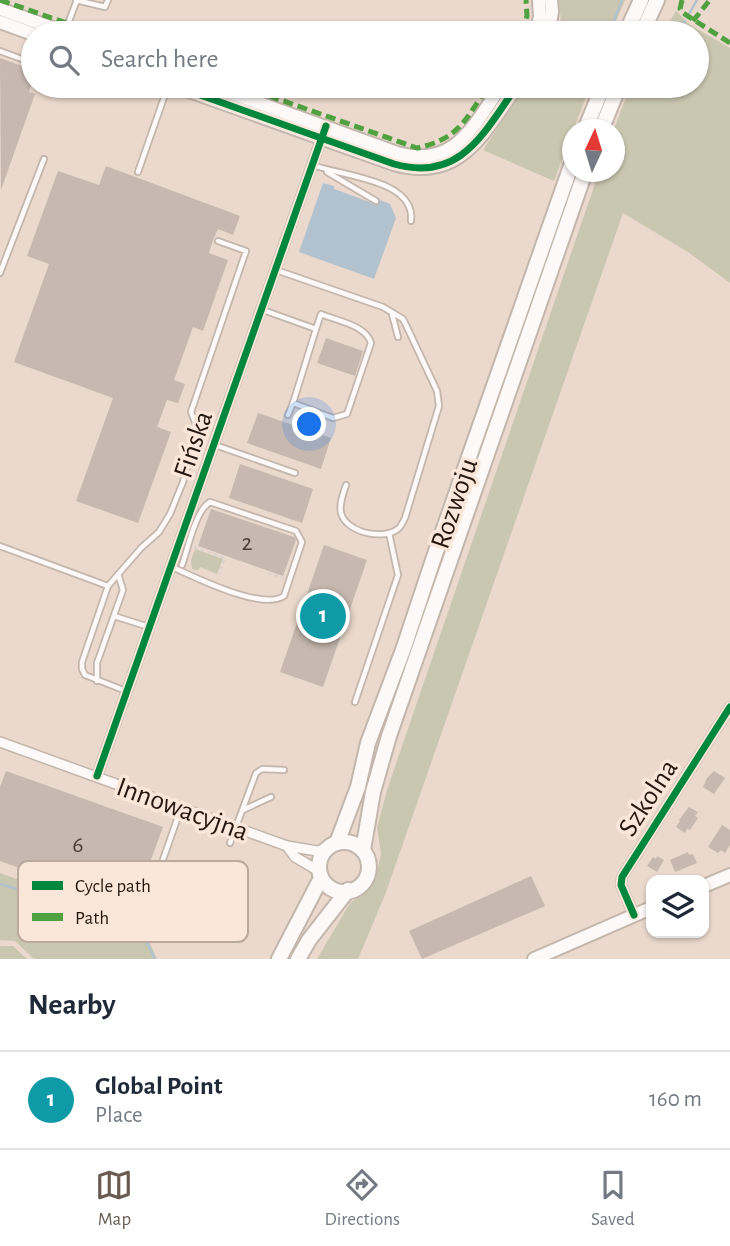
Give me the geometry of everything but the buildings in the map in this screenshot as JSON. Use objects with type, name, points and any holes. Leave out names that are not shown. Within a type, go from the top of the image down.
[{"type":"main road","points":[[631,21],[641,0]]},
{"type":"main road","points":[[647,21],[657,0]]},
{"type":"main road","points":[[590,119],[598,98]]},
{"type":"main road","points":[[606,119],[614,98]]},
{"type":"main road","name":"Rozwoju","points":[[333,846],[358,787],[376,721],[404,650],[565,182]]},
{"type":"main road","name":"Rozwoju","points":[[363,850],[373,792],[389,736],[582,182]]},
{"type":"main road","points":[[279,959],[320,874],[320,859],[333,846],[353,845],[363,850],[369,862],[368,873],[359,885],[348,890],[334,890],[320,874]]},
{"type":"main road","points":[[298,959],[317,929],[348,890]]},
{"type":"street","points":[[539,0],[539,21]]},
{"type":"street","points":[[551,0],[551,21]]},
{"type":"street","points":[[0,9],[32,21]]},
{"type":"street","points":[[0,22],[21,30]]},
{"type":"street","points":[[214,98],[412,156],[436,155],[451,149],[464,138],[493,98]]},
{"type":"street","points":[[241,98],[400,165],[418,169],[436,167],[461,157],[477,142],[508,98]]},
{"type":"street","name":"Fińska","points":[[97,776],[150,628],[177,566],[214,445],[324,132]]},
{"type":"street","name":"Szkolna","points":[[634,915],[621,885],[622,877],[730,707]]},
{"type":"street","name":"Innowacyjna","points":[[0,742],[287,846],[317,851],[333,846]]},
{"type":"street","name":"Innowacyjna","points":[[287,846],[295,857],[320,874]]},
{"type":"street","points":[[709,884],[730,875]]},
{"type":"street","points":[[534,959],[646,910]]},
{"type":"lane","points":[[69,21],[76,0],[105,7],[108,0]]},
{"type":"lane","points":[[0,51],[21,59]]},
{"type":"lane","points":[[138,172],[164,98]]},
{"type":"lane","points":[[0,273],[44,159]]},
{"type":"lane","points":[[312,164],[376,201]]},
{"type":"lane","points":[[327,171],[343,172],[398,192],[407,200],[412,212],[411,221]]},
{"type":"lane","points":[[127,692],[85,675],[82,662],[108,586],[159,532],[170,514],[186,472],[198,427],[191,412],[246,251],[218,241]]},
{"type":"lane","points":[[276,270],[377,305],[403,319],[438,391],[439,406],[400,527],[389,533],[369,533],[358,530],[345,521],[341,513],[341,502],[346,485]]},
{"type":"lane","points":[[262,310],[316,329]]},
{"type":"lane","points":[[392,313],[398,337]]},
{"type":"lane","points":[[288,415],[321,314],[363,330],[369,335],[372,342],[347,414],[333,418],[293,403]]},
{"type":"lane","points":[[214,445],[295,473]]},
{"type":"lane","points":[[216,503],[296,531],[302,542],[284,596],[275,601],[243,596],[177,566],[205,505],[216,503]]},
{"type":"lane","points":[[355,702],[398,575],[389,533]]},
{"type":"lane","points":[[0,546],[108,586]]},
{"type":"lane","points":[[97,681],[97,663],[123,590],[118,574]]},
{"type":"lane","points":[[114,616],[150,628]]},
{"type":"lane","points":[[230,843],[256,774],[262,769],[284,770]]},
{"type":"lane","points":[[242,810],[271,797]]},
{"type":"lane","points":[[162,861],[181,807]]},
{"type":"path","points":[[193,547],[225,558],[219,574]]},
{"type":"path","points":[[268,573],[290,580]]},
{"type":"shaded area","points":[[559,0],[625,0],[616,21],[561,21]]},
{"type":"shaded area","points":[[676,11],[686,21],[670,21]]},
{"type":"shaded area","points":[[709,36],[730,48],[730,283],[688,252],[623,213],[385,895],[358,959],[317,959],[350,903],[368,890],[376,878],[381,853],[377,828],[387,790],[596,182],[625,182],[625,119],[618,119],[626,98],[709,98]]},
{"type":"shaded area","points":[[518,98],[585,98],[577,119],[562,119],[562,160],[554,181],[483,150]]},
{"type":"shaded area","points":[[195,549],[223,559],[217,574],[200,567],[198,570],[192,569],[191,560]]},
{"type":"shaded area","points":[[0,873],[18,880],[18,942],[149,942],[157,959],[34,959],[15,941],[0,940]]},
{"type":"shaded area","points":[[0,946],[13,946],[27,959],[0,959]]},
{"type":"water","points":[[323,183],[375,204],[378,199],[390,204],[396,218],[374,279],[299,252]]},
{"type":"waterway","points":[[614,21],[622,0]]},
{"type":"waterway","points":[[689,14],[697,0]]},
{"type":"waterway","points":[[0,884],[18,889]]},
{"type":"waterway","points":[[146,942],[155,959]]},
{"type":"marked path","points":[[0,0],[60,21]]},
{"type":"marked path","points":[[526,0],[526,21]]},
{"type":"marked path","points":[[682,0],[680,9],[696,21]]},
{"type":"marked path","points":[[693,21],[709,1]]},
{"type":"marked path","points":[[709,30],[730,43]]},
{"type":"marked path","points":[[275,98],[417,148],[452,133],[467,118],[480,98]]},
{"type":"cycle path","points":[[209,98],[394,164],[417,168],[437,166],[454,160],[481,136],[509,98]]},
{"type":"cycle path","points":[[97,776],[326,126]]},
{"type":"cycle path","points":[[634,915],[621,885],[622,877],[730,707]]},
{"type":"place","name":"Global Point","points":[[323,616]]}]
